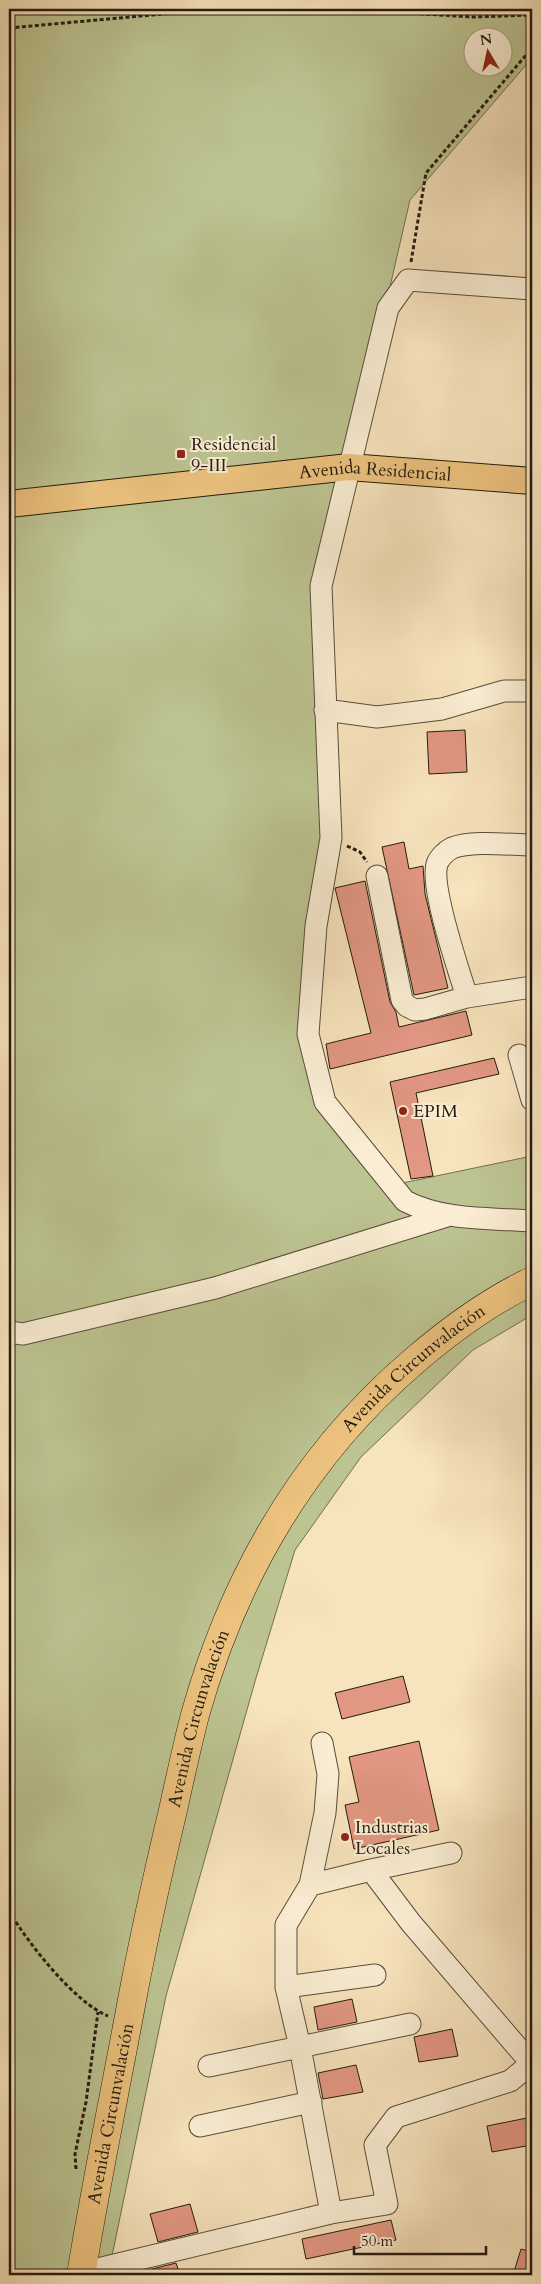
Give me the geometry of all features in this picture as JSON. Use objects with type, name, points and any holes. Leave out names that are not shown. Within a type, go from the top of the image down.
[{"type":"highway","name":"Avenida Circunvalación","points":[[81,2274],[145,1928],[195,1715],[216,1650],[244,1582],[266,1538],[306,1478],[340,1434],[380,1392],[426,1351],[457,1327],[507,1293],[532,1281]]},
{"type":"main road","name":"Avenida Residencial","points":[[9,504],[350,467],[532,481]]},
{"type":"street","points":[[532,289],[408,280],[388,308],[321,586],[331,838],[316,926],[308,1034],[325,1102],[405,1201],[424,1210],[450,1215],[532,1221]]},
{"type":"street","points":[[325,710],[377,718],[442,709],[504,690],[532,691]]},
{"type":"street","points":[[467,997],[447,930],[436,876],[437,863],[452,848],[532,845]]},
{"type":"street","points":[[377,876],[402,1000],[407,1006],[415,1010],[425,1010],[467,997],[532,987]]},
{"type":"street","points":[[518,1055],[532,1100]]},
{"type":"street","points":[[380,1237],[400,1219],[405,1201]]},
{"type":"street","points":[[9,1332],[23,1334],[215,1288],[450,1215]]},
{"type":"street","points":[[322,1743],[328,1774],[325,1813],[310,1884],[286,1925],[286,1987],[300,2046],[332,2213]]},
{"type":"street","points":[[310,1884],[452,1853]]},
{"type":"street","points":[[81,2274],[332,2213],[388,2204],[374,2145],[396,2117],[510,2081],[532,2063],[411,1923],[371,1870]]},
{"type":"street","points":[[286,1987],[375,1976]]},
{"type":"street","points":[[209,2066],[410,2024]]},
{"type":"street","points":[[200,2126],[311,2102]]},
{"type":"path","points":[[9,28],[218,9]]},
{"type":"path","points":[[342,9],[473,16],[532,15]]},
{"type":"path","points":[[408,280],[426,173],[532,48]]},
{"type":"path","points":[[331,838],[360,852],[377,876]]},
{"type":"path","points":[[9,1911],[55,1972],[98,2012],[128,2021]]},
{"type":"path","points":[[95,2192],[81,2181],[77,2170],[75,2154],[86,2102],[98,2012]]},
{"type":"green space","points":[[9,9],[532,9],[532,58],[410,200],[321,586],[331,838],[312,983],[325,1102],[393,1185],[532,1156],[532,1315],[473,1350],[361,1457],[295,1550],[256,1678],[166,1996],[108,2275],[9,2275]]},
{"type":"building","points":[[465,730],[467,772],[429,774],[427,732]]},
{"type":"building","points":[[404,842],[409,869],[423,866],[425,894],[448,988],[414,995],[382,847]]},
{"type":"building","points":[[365,881],[390,1002],[396,1012],[399,1027],[466,1011],[472,1035],[330,1069],[326,1044],[371,1033],[335,888]]},
{"type":"building","points":[[494,1058],[499,1074],[416,1093],[433,1176],[411,1179],[390,1082]]},
{"type":"building","points":[[403,1676],[410,1702],[342,1719],[335,1693]]},
{"type":"building","points":[[419,1741],[439,1830],[354,1849],[345,1805],[359,1802],[349,1757]]},
{"type":"building","points":[[352,1999],[357,2022],[318,2030],[314,2007]]},
{"type":"building","points":[[452,2029],[458,2056],[419,2062],[414,2037]]},
{"type":"building","points":[[356,2065],[363,2092],[323,2099],[318,2073]]},
{"type":"building","points":[[532,2117],[532,2145],[492,2152],[487,2126]]},
{"type":"building","points":[[190,2204],[198,2232],[158,2242],[150,2214]]},
{"type":"building","points":[[391,2220],[396,2240],[306,2259],[302,2239]]},
{"type":"building","points":[[521,2249],[532,2252],[532,2275],[513,2275]]},
{"type":"building","points":[[176,2263],[180,2275],[132,2275],[132,2274]]},
{"type":"place","name":"Residencial 9-III","points":[[181,454]]},
{"type":"place","name":"EPIM","points":[[403,1111]]},
{"type":"place","name":"Industrias Locales","points":[[345,1837]]}]
